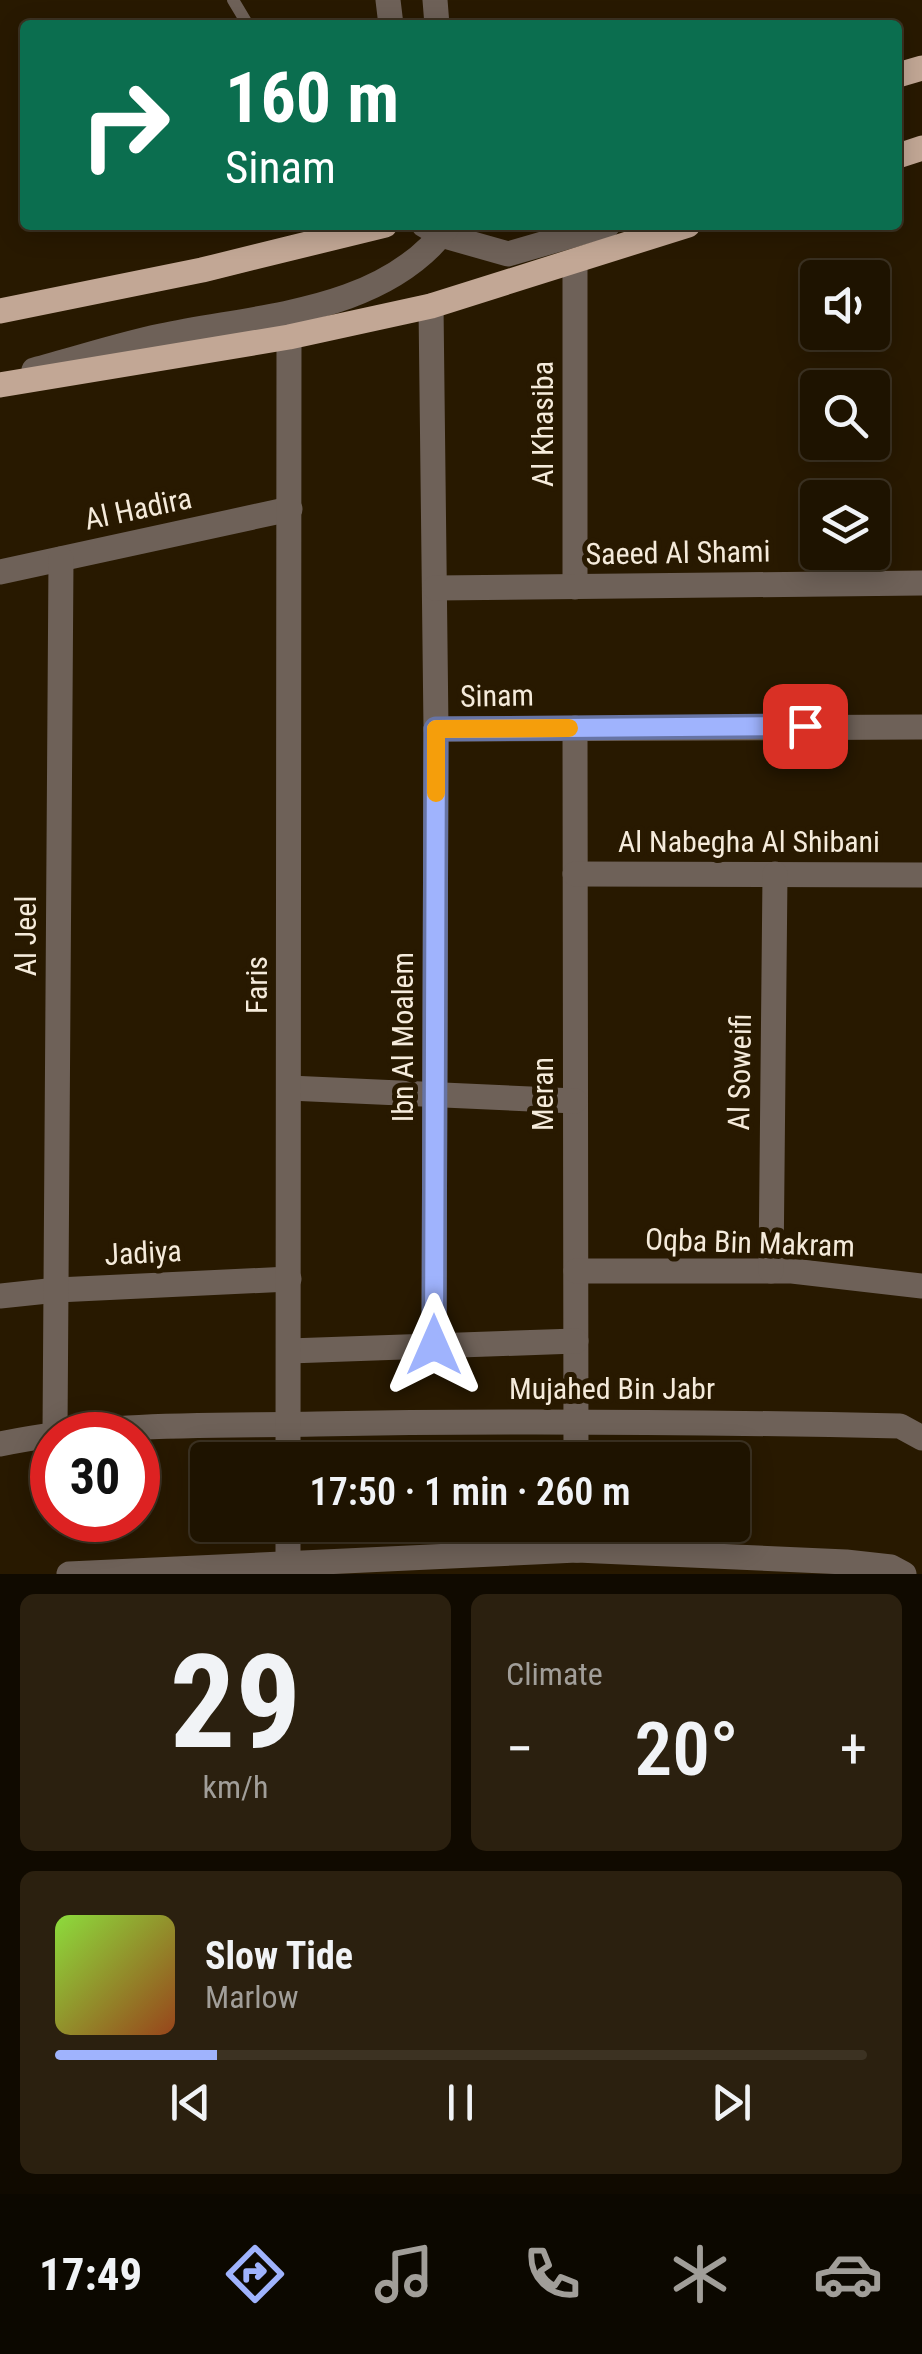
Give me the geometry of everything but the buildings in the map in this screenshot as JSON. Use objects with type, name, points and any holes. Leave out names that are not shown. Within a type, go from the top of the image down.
[{"type":"main road","points":[[0,311],[202,270],[357,230]]},
{"type":"main road","points":[[0,382],[288,337],[432,306],[673,230]]},
{"type":"street","points":[[0,382],[157,336],[327,303],[368,289],[400,271],[436,230]]},
{"type":"street","points":[[443,230],[508,254],[591,230]]},
{"type":"street","name":"Al Khasiba","points":[[575,262],[575,587]]},
{"type":"street","name":"Sinam","points":[[432,306],[436,729],[922,726]]},
{"type":"street","name":"Faris","points":[[288,337],[288,1442]]},
{"type":"street","name":"Al Hadira","points":[[0,572],[290,509]]},
{"type":"street","name":"Al Jeel","points":[[55,1412],[60,559]]},
{"type":"street","name":"Saeed Al Shami","points":[[435,588],[922,583]]},
{"type":"street","name":"Meran","points":[[574,728],[576,1442]]},
{"type":"street","name":"Ibn Al Moalem","points":[[434,1345],[436,729]]},
{"type":"street","name":"Al Nabegha Al Shibani","points":[[575,874],[922,875]]},
{"type":"street","name":"Al Soweifi","points":[[771,1271],[774,874]]},
{"type":"street","points":[[289,1088],[576,1101]]},
{"type":"street","name":"Oqba Bin Makram","points":[[576,1271],[771,1271],[922,1286]]},
{"type":"street","name":"Jadiya","points":[[0,1296],[289,1279]]},
{"type":"street","points":[[289,1351],[576,1341]]},
{"type":"street","name":"Mujahed Bin Jabr","points":[[160,1428],[576,1419],[900,1426],[922,1438]]},
{"type":"street","name":"Mujahed Bin Jabr","points":[[0,1444],[30,1437]]},
{"type":"street","points":[[288,1542],[288,1563]]},
{"type":"street","points":[[70,1574],[288,1563],[366,1567],[547,1542]]},
{"type":"street","points":[[621,1542],[846,1562],[891,1568],[904,1574]]},
{"type":"slow traffic","points":[[436,793],[436,729],[569,728]]},
{"type":"route","points":[[434,1345],[436,729],[805,726]]}]
